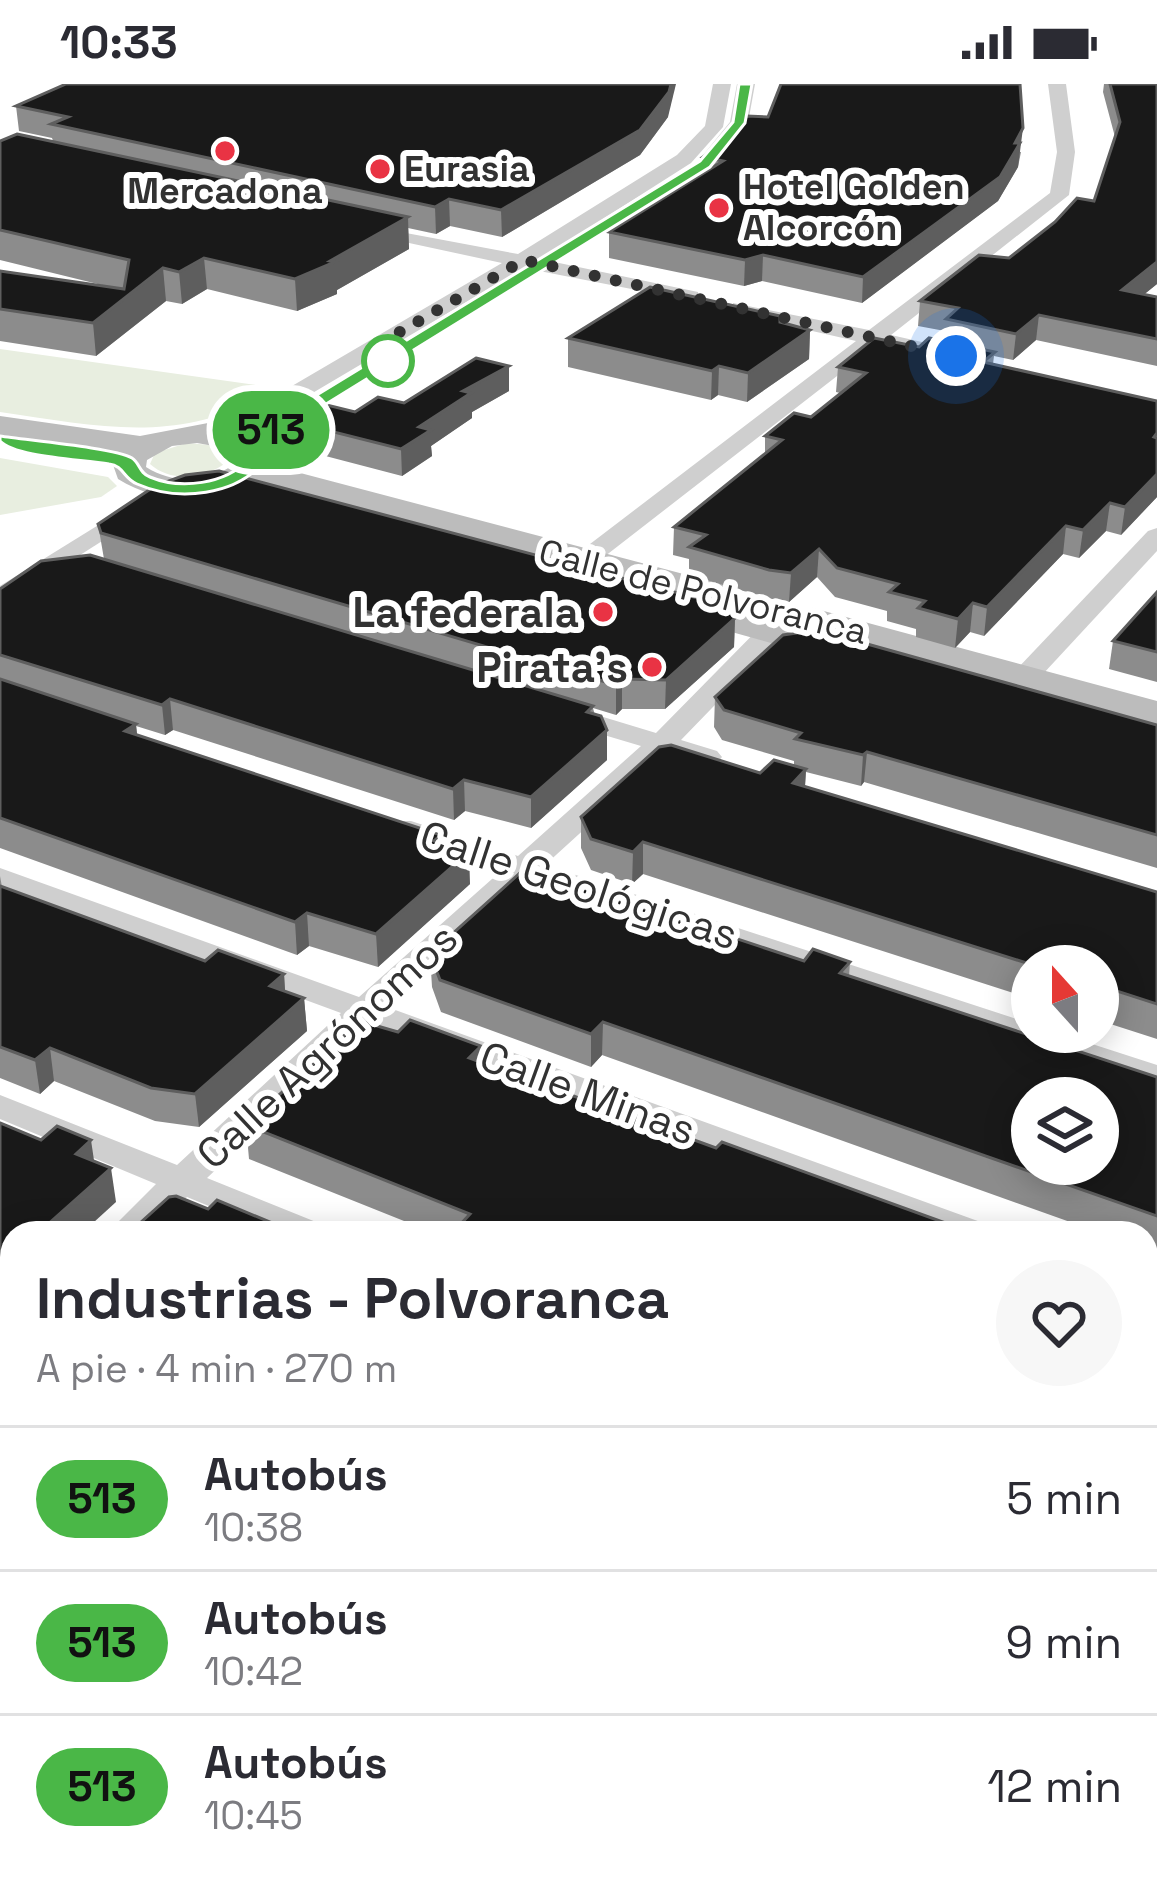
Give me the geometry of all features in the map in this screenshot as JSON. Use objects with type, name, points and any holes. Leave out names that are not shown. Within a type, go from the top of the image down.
[{"type":"street","points":[[0,442],[135,475],[230,471],[684,159],[714,127],[722,84]]},
{"type":"street","points":[[0,598],[56,560],[175,436],[247,422],[705,164],[739,123],[746,84]]},
{"type":"street","points":[[583,562],[1059,195],[1066,152],[1057,84]]},
{"type":"street","points":[[337,221],[959,357]]},
{"type":"street","points":[[0,426],[135,475]]},
{"type":"street","points":[[208,433],[230,471]]},
{"type":"street","name":"Calle de Polvoranca","points":[[230,471],[583,562],[782,622]]},
{"type":"street","name":"Calle de Polvoranca","points":[[230,471],[1017,686],[1157,713]]},
{"type":"street","points":[[1017,686],[1157,536]]},
{"type":"street","points":[[56,560],[86,569]]},
{"type":"street","name":"Calle Agrónomos","points":[[138,1221],[362,1012],[661,744],[782,622]]},
{"type":"street","name":"Calle de Polvoranca","points":[[1017,686],[1157,737]]},
{"type":"street","points":[[530,704],[730,764]]},
{"type":"street","name":"Calle Geológicas","points":[[375,818],[1157,1077]]},
{"type":"street","name":"Calle Minas","points":[[0,878],[940,1221]]},
{"type":"street","points":[[0,1106],[279,1221]]},
{"type":"shaded area","points":[[0,349],[277,388],[243,406],[176,425],[74,423],[0,412]]},
{"type":"shaded area","points":[[187,443],[226,452],[227,462],[188,476],[168,474],[150,464],[155,453]]},
{"type":"shaded area","points":[[0,458],[108,477],[117,486],[101,497],[0,515]]},
{"type":"building","points":[[66,84],[671,84],[640,130],[501,210],[449,199],[435,207],[51,124],[68,117],[16,106]]},
{"type":"building","points":[[781,84],[1020,84],[1023,128],[1015,143],[1020,143],[1000,177],[863,277],[763,255],[745,260],[609,232],[723,161],[703,157],[732,136],[747,116],[768,117]]},
{"type":"building","points":[[1110,84],[1157,84],[1157,262],[1122,290],[1157,297],[1157,339],[1039,315],[1016,334],[946,319],[958,308],[920,301],[979,255],[1009,258],[1077,198],[1094,201],[1120,122]]},
{"type":"building","points":[[17,134],[408,217],[330,261],[335,262],[295,279],[204,258],[179,272],[163,268],[93,323],[0,309],[0,271],[124,289],[129,260],[0,230],[0,141]]},
{"type":"building","points":[[650,287],[780,316],[780,322],[810,330],[748,373],[719,366],[712,371],[568,338]]},
{"type":"building","points":[[874,338],[919,347],[929,338],[995,352],[983,362],[1157,401],[1157,474],[1125,507],[1110,503],[1083,530],[1066,526],[987,607],[973,603],[958,619],[918,608],[925,601],[889,592],[898,584],[837,568],[819,549],[791,573],[689,547],[706,535],[674,527],[782,440],[765,436],[794,413],[811,417],[866,373],[838,367]]},
{"type":"building","points":[[476,358],[509,366],[463,391],[471,393],[419,427],[431,430],[401,449],[290,421],[319,403],[355,412],[378,397],[404,403]]},
{"type":"building","points":[[219,471],[724,605],[735,618],[666,680],[622,679],[616,685],[101,533],[98,524],[155,486],[185,475]]},
{"type":"building","points":[[90,555],[593,706],[587,712],[601,716],[607,730],[531,797],[464,780],[453,789],[170,699],[162,705],[0,655],[0,589],[41,561]]},
{"type":"building","points":[[1157,592],[1157,652],[1113,641]]},
{"type":"building","points":[[817,630],[1157,725],[1157,835],[867,752],[863,755],[795,739],[801,733],[724,710],[715,697],[783,635]]},
{"type":"building","points":[[0,679],[136,724],[125,731],[441,835],[434,841],[469,852],[376,934],[307,913],[295,922],[0,818]]},
{"type":"building","points":[[671,745],[760,773],[774,760],[806,769],[793,783],[1157,892],[1157,1004],[1119,992],[1119,945],[1011,945],[1011,958],[643,842],[633,852],[591,839],[581,817],[659,747]]},
{"type":"building","points":[[532,871],[804,961],[813,949],[850,962],[840,973],[1011,1029],[1011,1053],[1084,1053],[1157,1077],[1157,1216],[1068,1185],[1119,1185],[1119,1077],[1011,1077],[1011,1165],[603,1022],[591,1034],[440,980],[430,954],[520,873]]},
{"type":"building","points":[[0,886],[205,961],[218,950],[284,974],[270,986],[304,998],[195,1094],[151,1088],[50,1048],[35,1060],[0,1047]]},
{"type":"building","points":[[410,1020],[481,1046],[469,1058],[716,1148],[722,1142],[940,1221],[464,1221],[470,1214],[246,1125],[360,1021],[398,1032]]},
{"type":"building","points":[[0,1123],[41,1140],[57,1126],[91,1140],[76,1154],[111,1168],[51,1221],[0,1221]]},
{"type":"building","points":[[169,1197],[208,1209],[217,1200],[267,1221],[142,1221]]},
{"type":"bus line","name":"513","points":[[0,441],[128,462],[130,472],[141,480],[173,488],[211,486],[243,476],[257,460],[249,444],[705,164],[739,123],[745,84]]},
{"type":"place","name":"Mercadona","points":[[225,151]]},
{"type":"place","name":"Eurasia","points":[[380,169]]},
{"type":"place","name":"Hotel Golden Alcorcón","points":[[719,208]]},
{"type":"place","name":"La federala","points":[[603,612]]},
{"type":"place","name":"Pirata's","points":[[652,667]]},
{"type":"route","points":[[388,361],[379,344],[524,260],[956,356]]}]
